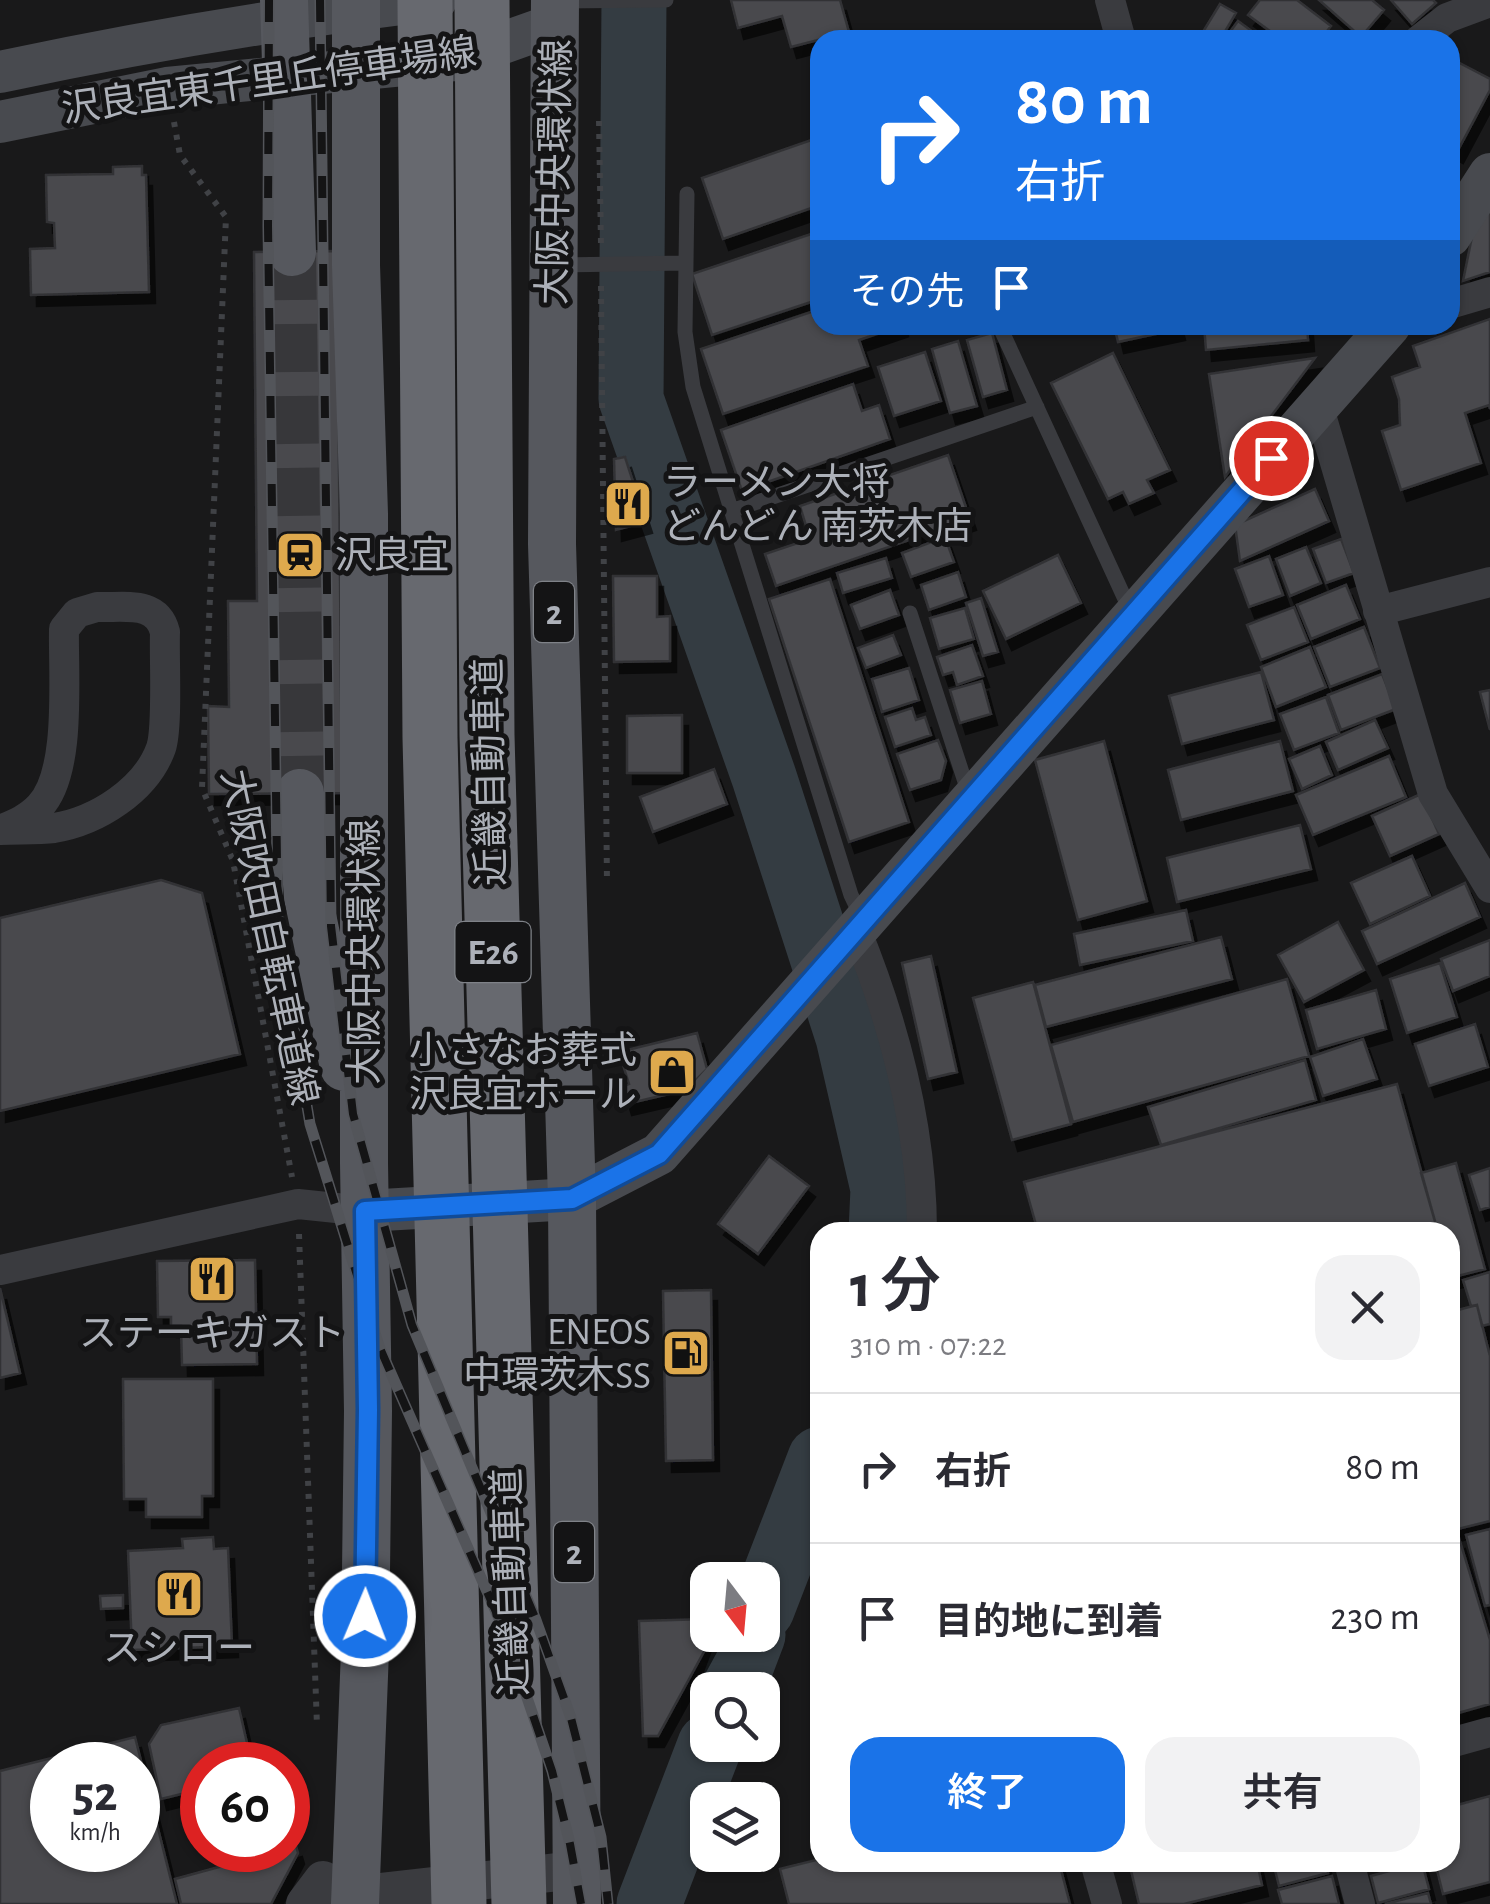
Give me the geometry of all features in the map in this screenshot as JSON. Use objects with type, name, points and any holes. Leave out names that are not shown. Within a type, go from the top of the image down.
[{"type":"highway","name":"近畿自動車道","points":[[425,0],[430,738],[459,1904]]},
{"type":"highway","name":"近畿自動車道","points":[[482,0],[487,735],[519,1904]]},
{"type":"main road","name":"大阪中央環状線","points":[[355,1899],[365,1651],[368,1429],[364,514],[356,265],[356,0]]},
{"type":"main road","name":"沢良宜東千里丘停車場線","points":[[0,72],[284,9],[436,0]]},
{"type":"main road","name":"沢良宜東千里丘停車場線","points":[[460,0],[555,9]]},
{"type":"main road","points":[[284,9],[292,252]]},
{"type":"main road","name":"大阪中央環状線","points":[[555,9],[552,544],[572,1199],[576,1887]]},
{"type":"main road","name":"沢良宜東千里丘停車場線","points":[[0,122],[168,88],[455,60],[555,9]]},
{"type":"main road","points":[[1460,220],[1490,174]]},
{"type":"main road","points":[[365,1211],[572,1199],[659,1154],[1381,335]]},
{"type":"main road","points":[[300,793],[308,897],[364,1163]]},
{"type":"street","points":[[1110,0],[1118,30]]},
{"type":"street","points":[[1431,30],[1447,18],[1490,2]]},
{"type":"street","points":[[1460,301],[1490,292]]},
{"type":"street","points":[[1318,405],[1433,794],[1490,888]]},
{"type":"street","points":[[1378,612],[1490,582]]},
{"type":"street","points":[[87,608],[149,608],[160,618],[165,632],[162,746],[143,779],[116,802],[88,818],[55,828],[0,830],[22,821],[41,806],[54,785],[61,762],[64,629],[70,620],[87,608]]},
{"type":"street","points":[[855,931],[877,981],[909,1096],[922,1185],[922,1222]]},
{"type":"street","points":[[0,1270],[298,1204],[365,1211]]},
{"type":"street","points":[[1460,1740],[1490,1732]]},
{"type":"street","points":[[1098,1872],[1107,1904]]},
{"type":"street","points":[[1352,1872],[1360,1904]]},
{"type":"street","points":[[305,1904],[323,1880],[355,1899],[576,1887]]},
{"type":"lane","points":[[555,9],[607,1],[665,0]]},
{"type":"lane","points":[[687,194],[677,264],[693,387],[845,877],[855,931]]},
{"type":"lane","points":[[553,264],[677,264]]},
{"type":"lane","points":[[1004,335],[1132,616]]},
{"type":"lane","points":[[731,512],[1037,407]]},
{"type":"lane","points":[[910,612],[970,800]]},
{"type":"path","name":"大阪吹田自転車道線","points":[[168,88],[180,155],[226,216],[202,788],[233,861],[298,1204],[318,1741]]},
{"type":"path","points":[[599,115],[606,266],[608,900]]},
{"type":"building","points":[[731,0],[840,0],[848,30],[810,30],[810,42],[791,47],[782,16],[738,28]]},
{"type":"building","points":[[1260,0],[1297,0],[1331,26],[1328,30],[1268,30],[1248,15]]},
{"type":"building","points":[[1319,0],[1372,0],[1384,10],[1367,30],[1353,30]]},
{"type":"building","points":[[1391,0],[1433,0],[1436,3],[1412,24]]},
{"type":"building","points":[[1220,4],[1236,13],[1226,30],[1204,30]]},
{"type":"building","points":[[1238,21],[1250,30],[1231,30]]},
{"type":"building","points":[[1460,63],[1490,79],[1490,90],[1460,146]]},
{"type":"building","points":[[810,140],[810,209],[723,239],[702,178]]},
{"type":"building","points":[[142,166],[142,175],[146,175],[149,292],[31,295],[30,249],[55,248],[54,223],[47,222],[46,175],[113,174],[113,167]]},
{"type":"building","points":[[1490,212],[1490,272],[1463,281],[1476,217]]},
{"type":"building","points":[[810,234],[810,302],[712,335],[692,274]]},
{"type":"building","points":[[337,251],[342,793],[209,794],[208,706],[229,707],[228,601],[257,601],[254,252]]},
{"type":"building","points":[[810,312],[810,335],[874,335],[859,340],[868,366],[723,414],[701,349]]},
{"type":"building","points":[[1490,319],[1490,409],[1489,405],[1465,413],[1481,463],[1401,490],[1382,431],[1400,425],[1399,399],[1392,377],[1420,367],[1413,346],[1444,335],[1460,335],[1460,330]]},
{"type":"building","points":[[993,335],[1007,390],[983,397],[967,340]]},
{"type":"building","points":[[1116,335],[1151,335],[1118,342]]},
{"type":"building","points":[[1205,335],[1308,335],[1308,340],[1206,350]]},
{"type":"building","points":[[958,341],[977,406],[950,413],[932,349]]},
{"type":"building","points":[[925,352],[941,401],[894,416],[878,367]]},
{"type":"building","points":[[1113,353],[1170,470],[1147,480],[1154,493],[1129,504],[1123,492],[1108,499],[1051,383]]},
{"type":"building","points":[[1315,358],[1225,477],[1209,374]]},
{"type":"building","points":[[853,384],[862,411],[879,405],[890,439],[742,491],[721,430]]},
{"type":"building","points":[[948,455],[970,519],[776,586],[765,554],[810,539],[800,506]]},
{"type":"building","points":[[625,457],[646,522],[616,530],[614,459]]},
{"type":"building","points":[[1315,489],[1329,521],[1240,561],[1235,525]]},
{"type":"building","points":[[945,537],[954,562],[911,577],[902,553]]},
{"type":"building","points":[[1341,539],[1354,573],[1326,583],[1313,549]]},
{"type":"building","points":[[1306,547],[1321,583],[1290,596],[1276,559]]},
{"type":"building","points":[[1058,555],[1081,603],[1006,639],[983,591]]},
{"type":"building","points":[[1269,556],[1283,595],[1249,607],[1235,569]]},
{"type":"building","points":[[886,558],[892,578],[843,593],[837,573]]},
{"type":"building","points":[[958,572],[966,597],[929,610],[921,585]]},
{"type":"building","points":[[613,576],[657,576],[657,617],[670,616],[670,661],[614,662]]},
{"type":"building","points":[[830,579],[909,822],[849,842],[769,599]]},
{"type":"building","points":[[1346,585],[1360,619],[1311,639],[1297,605]]},
{"type":"building","points":[[890,590],[899,615],[860,629],[851,605]]},
{"type":"building","points":[[981,598],[998,652],[983,656],[966,603]]},
{"type":"building","points":[[1294,607],[1308,642],[1261,660],[1247,625]]},
{"type":"building","points":[[965,608],[974,639],[939,649],[930,618]]},
{"type":"building","points":[[1364,627],[1380,668],[1330,687],[1314,647]]},
{"type":"building","points":[[893,635],[901,655],[866,668],[858,648]]},
{"type":"building","points":[[972,645],[983,676],[957,685],[953,672],[943,675],[937,657]]},
{"type":"building","points":[[1310,647],[1326,687],[1276,707],[1261,667]]},
{"type":"building","points":[[909,668],[919,700],[882,712],[872,679]]},
{"type":"building","points":[[1261,672],[1274,720],[1182,744],[1169,696]]},
{"type":"building","points":[[1382,674],[1396,709],[1341,730],[1328,695]]},
{"type":"building","points":[[982,681],[991,714],[960,723],[950,690]]},
{"type":"building","points":[[1490,690],[1490,730],[1480,692]]},
{"type":"building","points":[[1326,697],[1339,733],[1294,750],[1280,714]]},
{"type":"building","points":[[912,708],[916,720],[925,717],[931,735],[895,747],[885,717]]},
{"type":"building","points":[[682,715],[682,773],[627,773],[627,716]]},
{"type":"building","points":[[1375,720],[1388,748],[1338,770],[1326,742]]},
{"type":"building","points":[[938,740],[946,761],[941,780],[910,790],[897,754]]},
{"type":"building","points":[[1104,741],[1147,901],[1078,920],[1035,760]]},
{"type":"building","points":[[1280,741],[1293,791],[1181,820],[1168,770]]},
{"type":"building","points":[[1320,746],[1332,775],[1302,789],[1289,759]]},
{"type":"building","points":[[1389,756],[1406,797],[1313,835],[1296,795]]},
{"type":"building","points":[[714,769],[727,804],[653,832],[640,797]]},
{"type":"building","points":[[1421,794],[1439,834],[1390,856],[1372,816]]},
{"type":"building","points":[[1300,825],[1311,869],[1177,902],[1167,858]]},
{"type":"building","points":[[1412,856],[1430,896],[1370,924],[1351,883]]},
{"type":"building","points":[[161,880],[202,893],[240,1054],[0,1111],[0,918]]},
{"type":"building","points":[[1465,883],[1480,917],[1377,964],[1362,931]]},
{"type":"building","points":[[1186,910],[1193,941],[1080,965],[1074,934]]},
{"type":"building","points":[[1338,922],[1364,970],[1304,1002],[1278,955]]},
{"type":"building","points":[[1221,937],[1232,979],[1046,1027],[1035,985]]},
{"type":"building","points":[[1490,940],[1490,976],[1453,991],[1441,959]]},
{"type":"building","points":[[931,956],[957,1072],[928,1079],[902,963]]},
{"type":"building","points":[[1440,963],[1457,1017],[1407,1033],[1390,979]]},
{"type":"building","points":[[1287,979],[1309,1056],[1073,1122],[1051,1045]]},
{"type":"building","points":[[1033,982],[1071,1124],[1012,1140],[973,998]]},
{"type":"building","points":[[1376,990],[1386,1029],[1317,1049],[1306,1010]]},
{"type":"building","points":[[1475,1024],[1488,1067],[1429,1086],[1415,1044]]},
{"type":"building","points":[[697,1033],[707,1069],[686,1090],[626,1104],[621,1087],[629,1084],[619,1052]]},
{"type":"building","points":[[1363,1039],[1377,1079],[1323,1096],[1310,1057]]},
{"type":"building","points":[[1305,1060],[1316,1100],[1161,1145],[1148,1107]]},
{"type":"building","points":[[1397,1084],[1435,1222],[1035,1222],[1024,1182]]},
{"type":"building","points":[[769,1156],[809,1186],[758,1254],[718,1224]]},
{"type":"building","points":[[1456,1163],[1485,1269],[1460,1275],[1460,1222],[1435,1222],[1421,1173]]},
{"type":"building","points":[[1490,1168],[1490,1207],[1480,1210],[1469,1175]]},
{"type":"building","points":[[255,1260],[257,1364],[182,1365],[181,1326],[171,1326],[171,1317],[158,1317],[157,1261]]},
{"type":"building","points":[[1490,1272],[1490,1324],[1482,1326],[1477,1305],[1471,1306],[1463,1280]]},
{"type":"building","points":[[0,1288],[20,1373],[0,1378]]},
{"type":"building","points":[[711,1290],[713,1460],[666,1461],[663,1291]]},
{"type":"building","points":[[1477,1305],[1490,1356],[1490,1521],[1460,1528],[1460,1309]]},
{"type":"building","points":[[123,1379],[213,1379],[213,1496],[202,1496],[202,1517],[146,1517],[146,1499],[124,1499]]},
{"type":"building","points":[[1490,1529],[1490,1605],[1485,1606],[1466,1535]]},
{"type":"building","points":[[213,1537],[214,1549],[228,1548],[232,1646],[132,1650],[128,1551],[183,1548],[182,1539]]},
{"type":"building","points":[[1460,1541],[1490,1640],[1490,1704],[1460,1712]]},
{"type":"building","points":[[123,1595],[123,1608],[101,1609],[100,1596]]},
{"type":"building","points":[[690,1620],[690,1652],[704,1652],[658,1736],[643,1736],[639,1621]]},
{"type":"building","points":[[239,1708],[247,1742],[180,1742],[180,1794],[161,1799],[160,1742],[150,1742],[161,1725]]},
{"type":"building","points":[[30,1763],[30,1872],[160,1872],[160,1836],[177,1904],[0,1904],[0,1771]]},
{"type":"building","points":[[1490,1796],[1490,1882],[1443,1894],[1438,1872],[1460,1872],[1460,1804]]},
{"type":"building","points":[[810,1862],[810,1872],[1062,1872],[1070,1904],[789,1904],[780,1869]]},
{"type":"building","points":[[201,1872],[288,1872],[271,1904],[181,1904],[175,1879]]},
{"type":"building","points":[[1131,1872],[1259,1872],[1262,1885],[1184,1904],[1139,1904]]},
{"type":"building","points":[[1276,1872],[1328,1872],[1328,1873],[1279,1886]]},
{"type":"building","points":[[1425,1872],[1429,1889],[1378,1903],[1371,1876]]},
{"type":"building","points":[[1332,1876],[1339,1904],[1282,1904],[1278,1890]]},
{"type":"building","points":[[1428,1893],[1431,1904],[1385,1904]]},
{"type":"waterway","points":[[634,0],[631,399],[764,777],[848,1037],[883,1189],[881,1222]]},
{"type":"waterway","points":[[780,1562],[810,1485]]},
{"type":"waterway","points":[[739,1672],[747,1652]]},
{"type":"waterway","points":[[649,1904],[703,1762]]},
{"type":"tunnel","points":[[292,252],[300,793]]},
{"type":"railway","points":[[269,0],[268,226],[278,933],[310,1124],[379,1346],[504,1630],[552,1771],[581,1904]]},
{"type":"railway","points":[[320,0],[331,926],[353,1114],[412,1325],[536,1620],[571,1718],[601,1837],[608,1904]]},
{"type":"place","name":"ラーメン大将 どんどん 南茨木店","points":[[628,504]]},
{"type":"place","name":"沢良宜","points":[[300,555]]},
{"type":"place","name":"小さなお葬式 沢良宜ホール","points":[[672,1072]]},
{"type":"place","name":"ステーキガスト","points":[[212,1279]]},
{"type":"place","name":"ENEOS 中環茨木SS","points":[[686,1353]]},
{"type":"place","name":"スシロー","points":[[179,1594]]},
{"type":"route","points":[[365,1616],[365,1211],[572,1199],[659,1154],[1271,458]]}]
